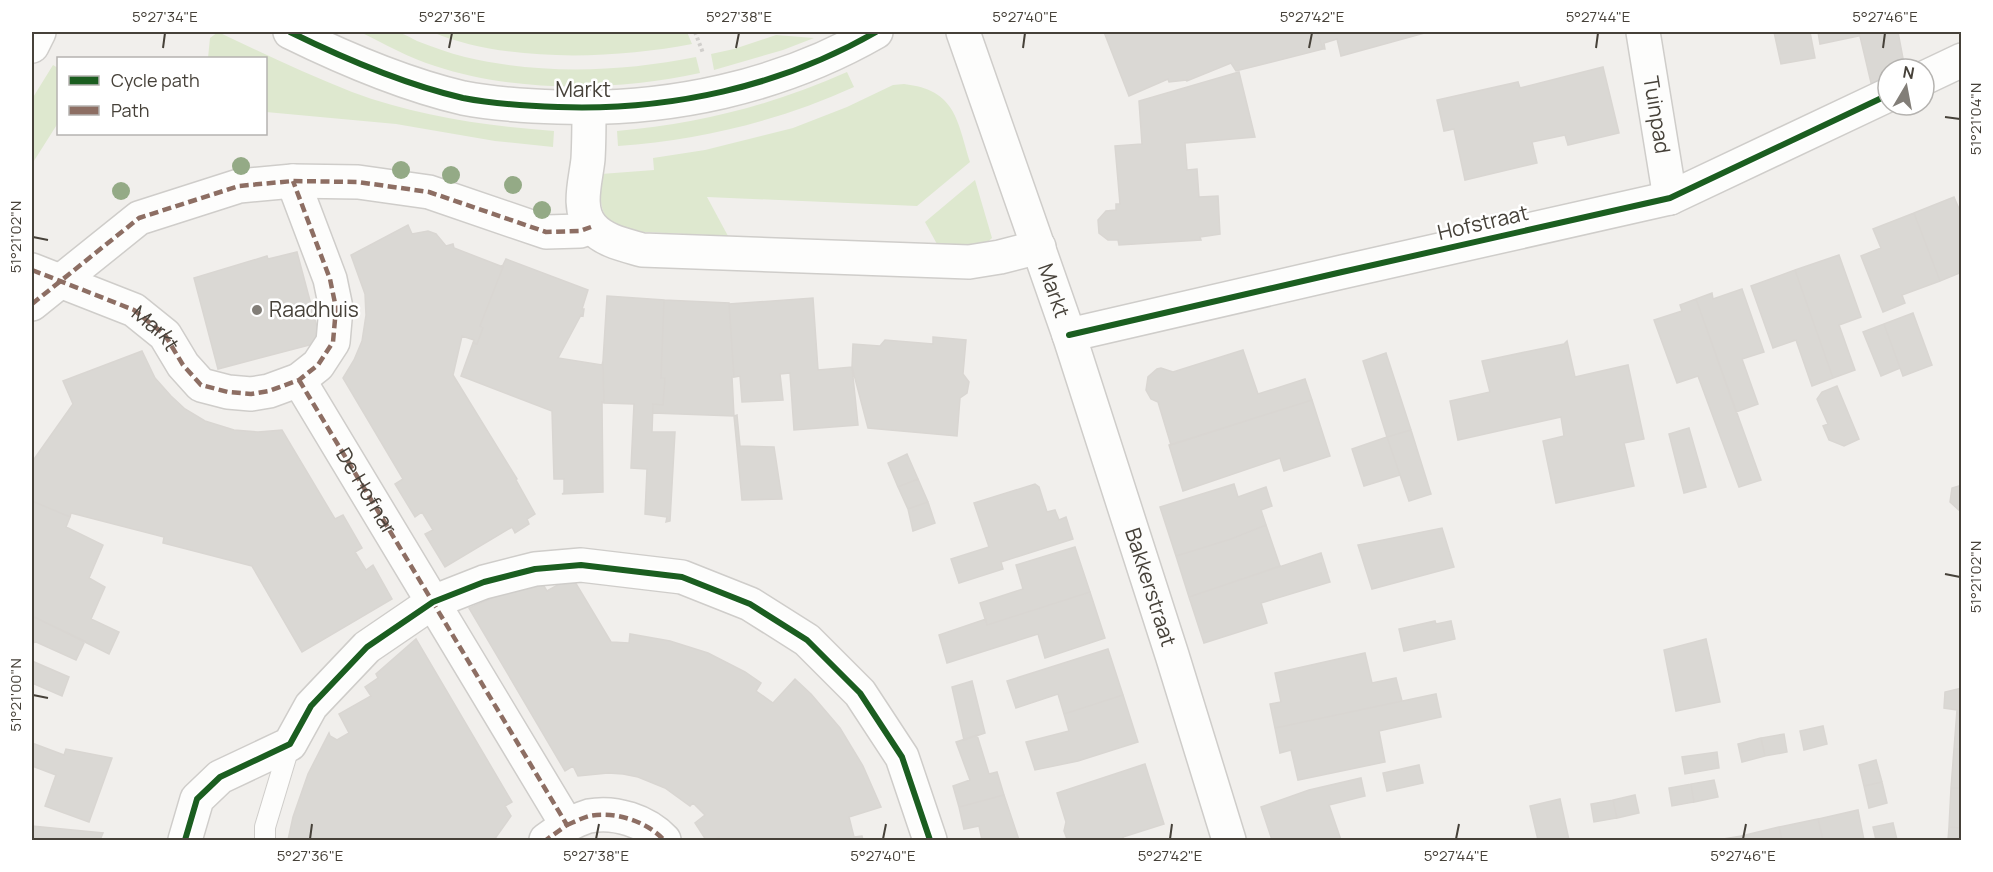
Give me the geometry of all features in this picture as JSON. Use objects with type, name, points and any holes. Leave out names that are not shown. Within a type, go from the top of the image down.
[{"type":"street","points":[[32,46],[39,32]]},
{"type":"street","name":"Markt","points":[[290,32],[404,81],[465,98],[527,106],[589,108],[644,106],[711,95],[768,79],[824,58],[876,32]]},
{"type":"street","name":"Markt","points":[[963,32],[1069,336]]},
{"type":"street","name":"Tuinpad","points":[[1643,32],[1670,198]]},
{"type":"street","points":[[1936,72],[1962,60]]},
{"type":"street","name":"Hofstraat","points":[[1069,336],[1670,198],[1876,101]]},
{"type":"street","name":"Markt","points":[[589,108],[588,162],[583,206],[591,226],[610,241],[642,250],[969,262],[1039,247]]},
{"type":"street","points":[[32,304],[46,275],[139,218],[239,186],[293,181],[358,182],[429,192],[546,232],[580,231],[591,226]]},
{"type":"street","name":"Markt","points":[[46,275],[134,310],[165,335],[183,365],[201,385],[228,392],[251,394],[269,391],[299,380],[318,365],[333,342],[336,308],[330,279],[293,181]]},
{"type":"street","name":"Bakkerstraat","points":[[1069,336],[1229,840]]},
{"type":"street","name":"De Hofnar","points":[[299,380],[433,602],[556,832],[590,816],[614,816],[638,821],[664,840]]},
{"type":"street","points":[[185,840],[197,799],[220,777],[290,744],[311,706],[367,647],[433,602],[484,582],[535,569],[580,565],[682,577],[750,604],[807,640],[860,693],[902,757],[930,840]]},
{"type":"lane","points":[[265,840],[265,827],[290,744]]},
{"type":"green space","points":[[392,31],[459,55],[523,67],[610,68],[696,57],[700,73],[601,86],[533,85],[499,81],[466,75],[425,63],[360,32]]},
{"type":"green space","points":[[218,32],[318,78],[401,108],[452,119],[554,131],[553,147],[495,141],[396,124],[267,112],[267,57],[208,57],[210,38]]},
{"type":"green space","points":[[432,32],[687,32],[692,44],[629,53],[560,55],[493,49],[461,42]]},
{"type":"green space","points":[[776,35],[814,38],[783,50],[714,70],[711,54]]},
{"type":"green space","points":[[53,65],[57,67],[57,125],[32,164],[32,99]]},
{"type":"green space","points":[[847,72],[854,87],[797,110],[709,134],[618,146],[617,131],[677,123],[735,111],[791,94]]},
{"type":"green space","points":[[893,85],[921,87],[944,100],[957,120],[970,162],[917,206],[707,197],[728,236],[624,231],[604,214],[601,200],[601,174],[654,170],[653,158],[705,150],[793,128],[847,107]]},
{"type":"green space","points":[[975,180],[992,238],[981,245],[938,246],[925,222]]},
{"type":"building","points":[[1104,32],[1317,32],[1323,49],[1236,71],[1231,63],[1187,81],[1169,82],[1168,79],[1129,96]]},
{"type":"building","points":[[1317,32],[1428,32],[1341,56],[1337,39],[1324,43],[1325,49],[1323,49]]},
{"type":"building","points":[[1774,32],[1810,32],[1815,58],[1781,64]]},
{"type":"building","points":[[1818,32],[1859,32],[1859,36],[1820,44]]},
{"type":"building","points":[[1859,32],[1898,32],[1903,57],[1876,57],[1876,85],[1872,87]]},
{"type":"building","points":[[1603,67],[1619,133],[1568,145],[1565,135],[1532,142],[1537,163],[1465,180],[1454,129],[1444,131],[1437,100],[1518,82],[1520,88]]},
{"type":"building","points":[[1239,72],[1255,137],[1185,143],[1187,170],[1197,169],[1199,197],[1218,196],[1220,234],[1200,237],[1201,240],[1119,245],[1118,240],[1108,240],[1099,233],[1098,220],[1106,211],[1116,210],[1116,204],[1120,204],[1115,146],[1142,144],[1139,101]]},
{"type":"building","points":[[1954,197],[1962,216],[1962,272],[1940,281],[1914,213]]},
{"type":"building","points":[[1914,213],[1940,281],[1902,295],[1905,303],[1883,312],[1861,256],[1881,248],[1873,229]]},
{"type":"building","points":[[408,225],[412,234],[428,231],[436,234],[446,246],[453,244],[454,248],[503,267],[480,326],[483,328],[477,344],[473,343],[474,340],[462,336],[453,375],[517,479],[535,514],[527,519],[529,524],[515,533],[512,527],[445,567],[425,534],[433,530],[422,512],[415,517],[395,484],[403,479],[343,378],[362,341],[366,315],[365,294],[351,255]]},
{"type":"building","name":"Raadhuis","points":[[297,252],[321,342],[218,369],[194,278],[267,256],[268,259]]},
{"type":"building","points":[[1839,255],[1861,317],[1839,325],[1855,370],[1833,378],[1795,270]]},
{"type":"building","points":[[506,259],[588,290],[582,309],[584,309],[583,316],[581,315],[558,358],[602,365],[603,361],[603,492],[562,494],[564,493],[564,479],[554,479],[552,411],[461,376],[473,343],[477,344],[483,328],[480,326]]},
{"type":"building","points":[[1795,270],[1833,378],[1812,386],[1796,340],[1773,348],[1751,286]]},
{"type":"building","points":[[1742,289],[1764,352],[1742,359],[1758,404],[1736,412],[1696,299],[1712,293],[1713,299]]},
{"type":"building","points":[[607,296],[664,300],[661,378],[665,378],[663,405],[653,404],[652,432],[675,432],[670,521],[666,522],[667,517],[645,514],[647,469],[631,468],[634,404],[604,403],[603,361]]},
{"type":"building","points":[[813,298],[818,370],[852,367],[858,425],[794,430],[790,373],[780,374],[783,400],[742,402],[740,376],[734,377],[729,304]]},
{"type":"building","points":[[1696,299],[1761,480],[1739,487],[1698,376],[1677,383],[1654,320],[1682,311],[1680,305]]},
{"type":"building","points":[[664,300],[729,303],[734,416],[653,413],[653,404],[663,405],[665,378],[661,378]]},
{"type":"building","points":[[1913,313],[1932,365],[1903,376],[1884,324]]},
{"type":"building","points":[[1884,324],[1900,368],[1881,376],[1863,332]]},
{"type":"building","points":[[933,337],[966,340],[963,374],[969,382],[967,393],[960,398],[957,436],[868,428],[852,367],[853,344],[880,346],[885,340],[933,344]]},
{"type":"building","points":[[1567,341],[1575,377],[1628,365],[1644,439],[1624,443],[1634,486],[1556,503],[1543,441],[1564,436],[1561,417],[1458,440],[1450,401],[1490,392],[1482,361],[1564,344]]},
{"type":"building","points":[[1243,350],[1258,394],[1305,379],[1312,400],[1171,445],[1158,402],[1151,399],[1146,390],[1148,377],[1157,369],[1173,372]]},
{"type":"building","points":[[142,351],[155,378],[171,396],[185,409],[205,421],[234,430],[258,432],[282,430],[335,519],[343,515],[362,548],[355,552],[366,570],[373,565],[392,599],[302,652],[252,566],[163,543],[164,537],[71,513],[70,517],[32,501],[32,462],[73,404],[63,381]]},
{"type":"building","points":[[1386,353],[1411,430],[1387,437],[1363,361]]},
{"type":"building","points":[[1837,386],[1859,439],[1844,446],[1829,440],[1823,426],[1828,424],[1817,399],[1822,392]]},
{"type":"building","points":[[1312,400],[1330,456],[1284,471],[1280,458],[1183,491],[1169,445]]},
{"type":"building","points":[[737,415],[740,446],[774,447],[782,499],[742,500],[734,416]]},
{"type":"building","points":[[1689,428],[1706,487],[1684,493],[1669,434]]},
{"type":"building","points":[[1411,430],[1431,494],[1409,501],[1387,437]]},
{"type":"building","points":[[1387,437],[1400,475],[1364,486],[1352,449]]},
{"type":"building","points":[[907,454],[918,479],[898,487],[888,463]]},
{"type":"building","points":[[918,479],[928,502],[908,509],[898,487]]},
{"type":"building","points":[[1035,484],[1039,487],[1047,512],[1055,510],[1059,520],[1066,517],[1073,539],[1001,562],[1003,569],[959,583],[951,559],[989,547],[974,503]]},
{"type":"building","points":[[1234,484],[1238,497],[1266,487],[1272,506],[1261,510],[1266,525],[1231,539],[1176,556],[1160,507]]},
{"type":"building","points":[[1962,485],[1961,512],[1950,502],[1952,488]]},
{"type":"building","points":[[32,501],[70,517],[66,527],[103,545],[89,578],[105,587],[91,619],[119,632],[109,654],[32,616]]},
{"type":"building","points":[[928,502],[935,523],[913,531],[908,509]]},
{"type":"building","points":[[1266,525],[1280,566],[1189,597],[1176,556],[1231,539]]},
{"type":"building","points":[[1442,528],[1454,567],[1372,589],[1358,545]]},
{"type":"building","points":[[1075,547],[1090,592],[987,625],[980,603],[1023,589],[1016,565]]},
{"type":"building","points":[[1321,553],[1330,582],[1261,603],[1267,623],[1204,643],[1189,597]]},
{"type":"building","points":[[572,577],[611,642],[629,643],[630,634],[670,641],[708,653],[761,683],[756,691],[773,703],[795,679],[840,728],[863,766],[881,807],[849,817],[854,837],[862,836],[863,840],[721,840],[719,837],[706,840],[695,823],[705,815],[693,803],[690,806],[665,788],[638,777],[623,774],[578,776],[573,766],[565,771],[469,608],[502,594],[542,583],[547,591]]},
{"type":"building","points":[[1090,592],[1105,638],[1045,658],[1038,634],[947,663],[939,635],[986,619],[987,625]]},
{"type":"building","points":[[32,616],[85,641],[76,660],[34,641],[32,649]]},
{"type":"building","points":[[1435,621],[1436,624],[1451,621],[1455,639],[1404,651],[1399,629]]},
{"type":"building","points":[[416,639],[512,802],[505,806],[511,816],[494,840],[288,840],[293,817],[308,774],[329,733],[337,740],[349,733],[339,714],[371,696],[365,687],[378,678],[376,674]]},
{"type":"building","points":[[1706,639],[1720,702],[1676,711],[1664,650]]},
{"type":"building","points":[[1108,649],[1123,695],[1064,714],[1058,694],[1016,708],[1007,681]]},
{"type":"building","points":[[1365,653],[1372,683],[1396,678],[1402,701],[1275,728],[1270,704],[1281,702],[1275,673]]},
{"type":"building","points":[[32,661],[69,677],[62,696],[32,683]]},
{"type":"building","points":[[972,681],[985,733],[964,740],[952,687]]},
{"type":"building","points":[[1962,688],[1962,749],[1954,749],[1957,710],[1944,708],[1945,692]]},
{"type":"building","points":[[1436,694],[1441,717],[1379,731],[1385,762],[1298,780],[1291,750],[1280,753],[1275,728]]},
{"type":"building","points":[[1123,695],[1138,742],[1078,761],[1035,770],[1026,742],[1069,731],[1064,714]]},
{"type":"building","points":[[1823,726],[1827,744],[1804,750],[1800,731]]},
{"type":"building","points":[[1784,734],[1787,752],[1765,756],[1761,738]]},
{"type":"building","points":[[977,735],[989,774],[997,772],[1004,795],[959,807],[953,786],[970,780],[956,742]]},
{"type":"building","points":[[1761,738],[1765,756],[1742,762],[1738,744]]},
{"type":"building","points":[[32,743],[64,755],[66,749],[112,758],[89,822],[45,806],[56,775],[32,766]]},
{"type":"building","points":[[1954,749],[1962,749],[1962,788],[1951,788]]},
{"type":"building","points":[[1717,752],[1719,768],[1685,774],[1682,757]]},
{"type":"building","points":[[1876,760],[1882,782],[1864,786],[1859,765]]},
{"type":"building","points":[[1145,764],[1164,824],[1123,837],[1124,840],[1067,839],[1064,831],[1066,822],[1057,793]]},
{"type":"building","points":[[1419,765],[1423,783],[1387,791],[1383,773]]},
{"type":"building","points":[[1361,778],[1365,796],[1329,805],[1341,840],[1272,840],[1261,807],[1309,790]]},
{"type":"building","points":[[1714,780],[1718,797],[1694,802],[1691,784]]},
{"type":"building","points":[[1882,782],[1887,803],[1869,808],[1864,786]]},
{"type":"building","points":[[1691,784],[1694,802],[1672,806],[1669,788]]},
{"type":"building","points":[[1951,788],[1962,788],[1962,828],[1949,827]]},
{"type":"building","points":[[1004,795],[1019,840],[982,840],[979,826],[964,829],[959,807]]},
{"type":"building","points":[[1635,795],[1639,813],[1617,818],[1613,800]]},
{"type":"building","points":[[1560,799],[1569,840],[1538,840],[1530,806]]},
{"type":"building","points":[[1613,800],[1617,818],[1594,822],[1591,804]]},
{"type":"building","points":[[1858,810],[1864,840],[1823,840],[1818,819]]},
{"type":"building","points":[[1818,819],[1823,840],[1782,840],[1779,827]]},
{"type":"building","points":[[1893,823],[1897,840],[1876,840],[1873,827]]},
{"type":"building","points":[[32,826],[103,833],[100,840],[32,840]]},
{"type":"building","points":[[1779,827],[1782,840],[1742,840],[1741,836]]},
{"type":"building","points":[[1949,827],[1962,828],[1962,840],[1948,840]]},
{"type":"building","points":[[1741,836],[1742,840],[1717,840]]},
{"type":"marked path","points":[[32,270],[134,310],[165,335],[183,365],[201,385],[228,392],[251,394],[269,391],[299,380],[318,365],[333,342],[336,308],[330,279],[293,181]]},
{"type":"marked path","points":[[32,304],[139,218],[239,186],[293,181],[358,182],[429,192],[546,232],[580,231],[591,227]]},
{"type":"marked path","points":[[299,380],[567,825],[546,840]]},
{"type":"marked path","points":[[567,825],[589,816],[619,816],[639,823],[657,833],[664,840]]},
{"type":"cycle path","points":[[290,32],[332,52],[418,86],[487,102],[558,107],[641,105],[723,92],[801,67],[876,32]]},
{"type":"cycle path","points":[[1069,335],[1670,198],[1876,101]]},
{"type":"cycle path","points":[[185,840],[197,799],[220,777],[290,744],[311,706],[367,647],[433,602],[484,582],[535,569],[581,565],[682,577],[750,604],[807,640],[860,693],[902,757],[930,840]]},
{"type":"place","name":"Raadhuis","points":[[257,310]]}]
